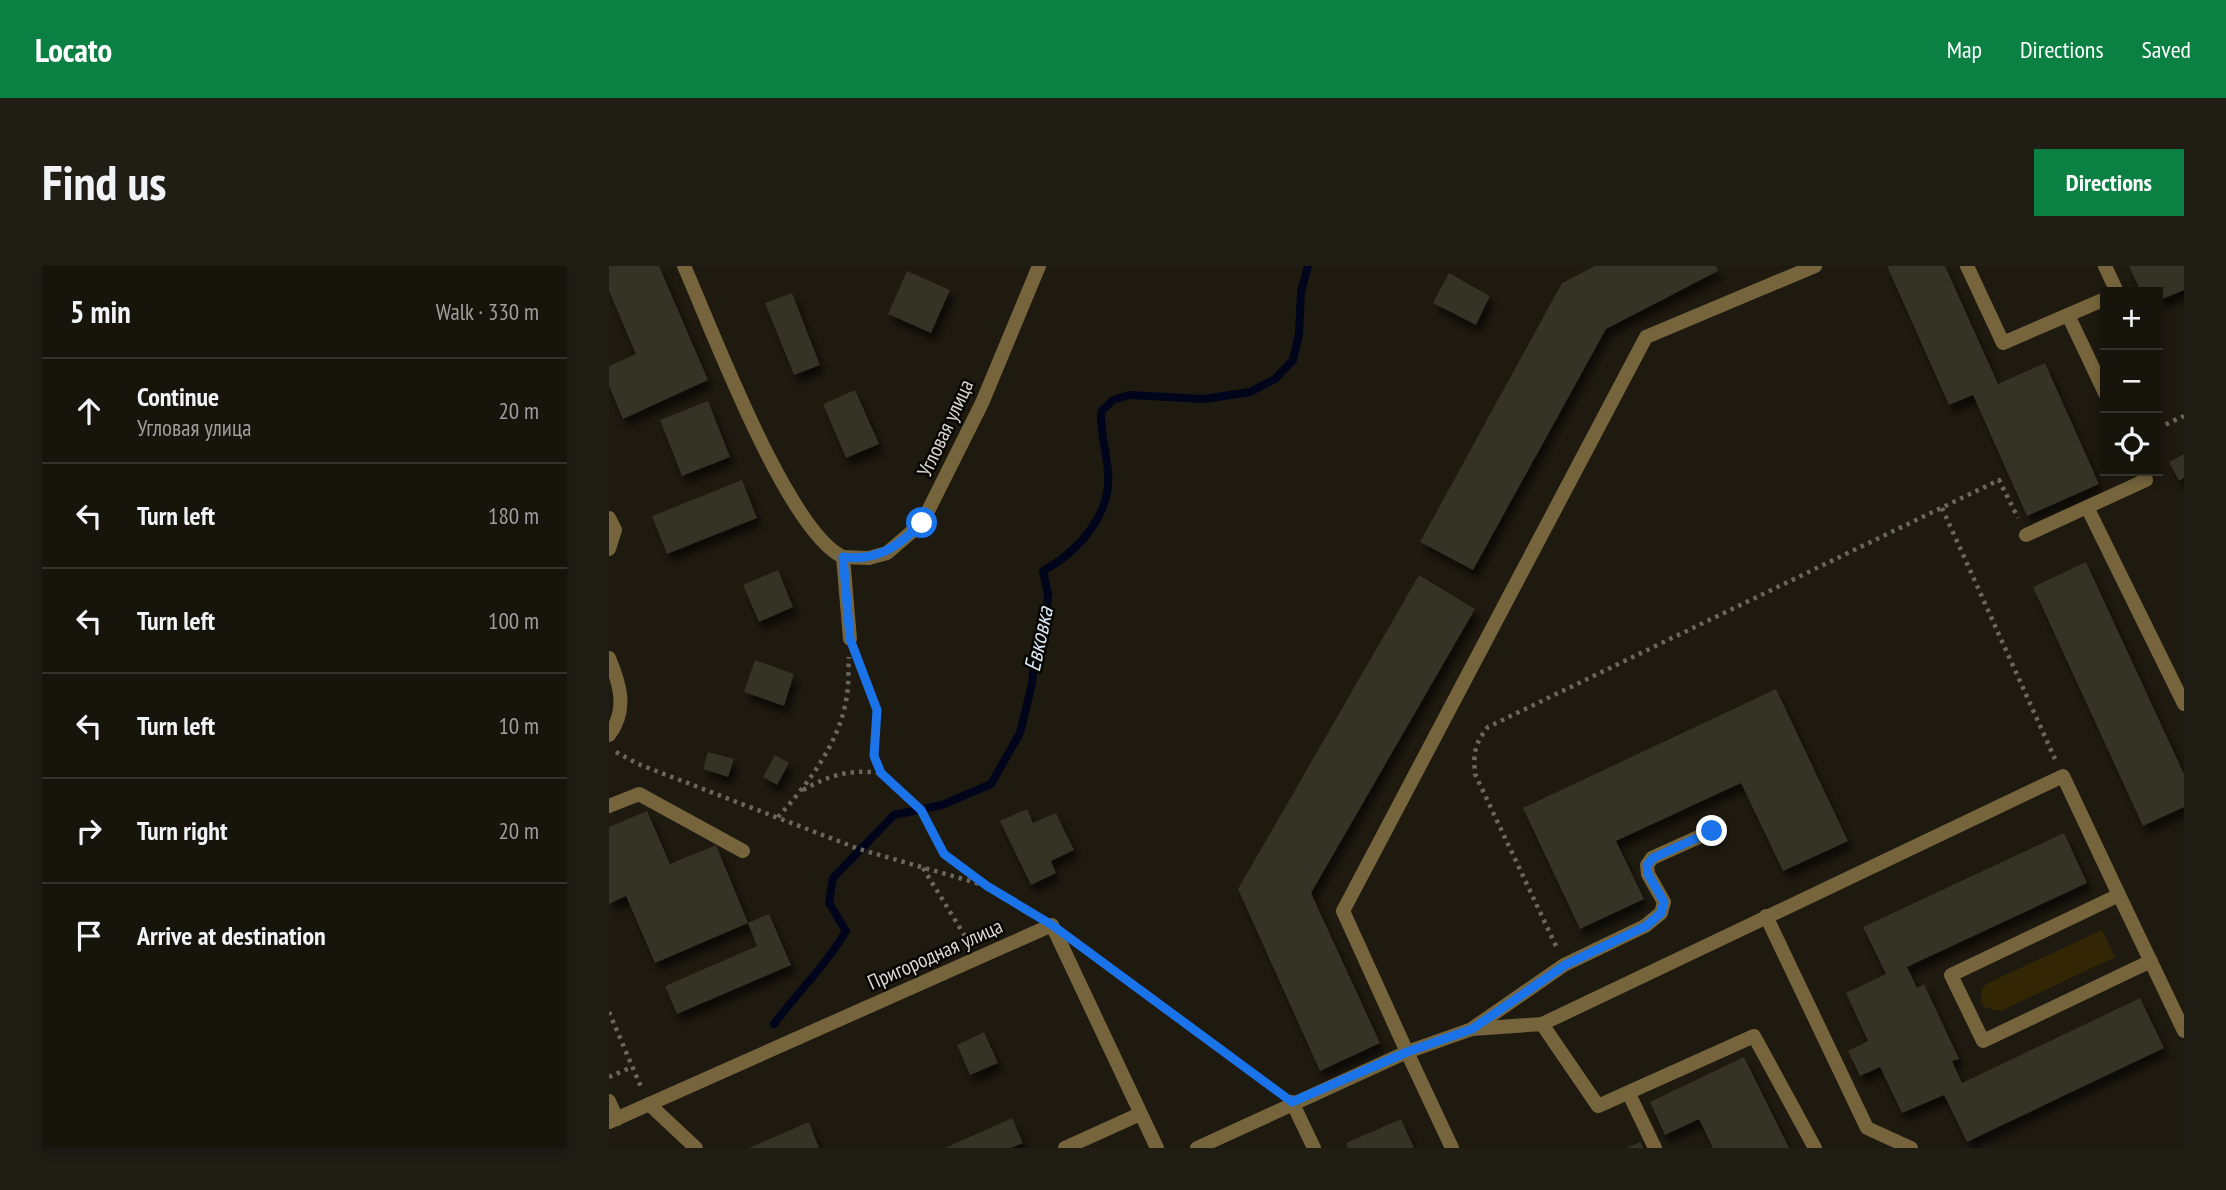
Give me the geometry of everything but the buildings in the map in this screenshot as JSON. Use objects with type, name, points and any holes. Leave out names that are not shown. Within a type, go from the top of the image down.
[{"type":"street","points":[[684,266],[790,499],[819,540],[831,552],[843,557],[850,639]]},
{"type":"street","name":"Угловая улица","points":[[843,557],[869,558],[887,553],[922,523],[982,402],[1039,266]]},
{"type":"street","points":[[1452,1148],[1343,911],[1646,337],[1815,266]]},
{"type":"street","points":[[1967,266],[2003,343],[2100,301]]},
{"type":"street","points":[[2105,266],[2115,287]]},
{"type":"street","points":[[2068,315],[2100,382]]},
{"type":"street","points":[[2026,535],[2146,480],[2144,476]]},
{"type":"street","points":[[2087,507],[2184,704]]},
{"type":"street","points":[[609,517],[615,530],[609,549]]},
{"type":"street","points":[[609,658],[622,698],[619,716],[609,735]]},
{"type":"street","points":[[1472,1029],[1542,1024],[2063,776],[2184,1031]]},
{"type":"street","points":[[609,806],[639,794],[743,851]]},
{"type":"street","points":[[1197,1148],[1292,1102],[1407,1052],[1472,1029],[1565,965],[1646,926],[1661,913],[1664,902],[1648,874],[1647,865],[1653,858],[1712,831]]},
{"type":"street","points":[[2119,895],[1951,975],[1983,1041],[2151,961]]},
{"type":"street","points":[[1766,916],[1867,1128],[1912,1148]]},
{"type":"street","points":[[1052,925],[1157,1148]]},
{"type":"street","name":"Пригородная улица","points":[[613,1120],[1052,925]]},
{"type":"street","points":[[1542,1024],[1598,1107],[1754,1036],[1815,1148]]},
{"type":"street","points":[[1629,1094],[1655,1148]]},
{"type":"street","points":[[609,1101],[613,1120]]},
{"type":"street","points":[[1292,1102],[1314,1148]]},
{"type":"street","points":[[649,1104],[696,1148]]},
{"type":"street","points":[[1065,1148],[1140,1114]]},
{"type":"path","points":[[2163,426],[2184,416]]},
{"type":"path","points":[[1565,965],[1475,774],[1473,755],[1477,741],[1488,727],[1999,480],[2026,535]]},
{"type":"path","points":[[1942,508],[2063,776]]},
{"type":"path","points":[[850,639],[877,710],[874,756],[881,773],[921,810],[944,854],[987,886],[1052,925]]},
{"type":"path","points":[[778,817],[801,792],[828,748],[846,702],[850,639]]},
{"type":"path","points":[[609,748],[638,764],[859,849],[987,886]]},
{"type":"path","points":[[801,792],[830,775],[855,769],[881,773]]},
{"type":"path","points":[[922,867],[978,957]]},
{"type":"path","points":[[1086,950],[1292,1102]]},
{"type":"path","points":[[609,1012],[649,1104]]},
{"type":"path","points":[[609,1077],[632,1067]]},
{"type":"shaded area","points":[[2102,930],[2115,957],[2001,1011],[1986,1008],[1981,1002],[1982,988],[1988,983]]},
{"type":"waterway","name":"Евковка","points":[[774,1024],[821,967],[846,931],[829,903],[833,878],[894,815],[942,805],[991,784],[1020,733],[1032,684],[1036,645],[1046,624],[1048,593],[1043,571],[1068,553],[1090,530],[1098,517],[1108,488],[1101,412],[1113,400],[1129,395],[1204,399],[1250,392],[1275,379],[1293,360],[1299,334],[1301,292],[1308,266]]},
{"type":"route","points":[[922,523],[887,553],[869,558],[843,557],[850,639],[877,710],[874,756],[881,773],[921,810],[944,854],[987,886],[1052,925],[1292,1102],[1407,1052],[1472,1029],[1565,965],[1646,926],[1661,913],[1664,902],[1648,874],[1647,865],[1653,858],[1712,831]]}]
